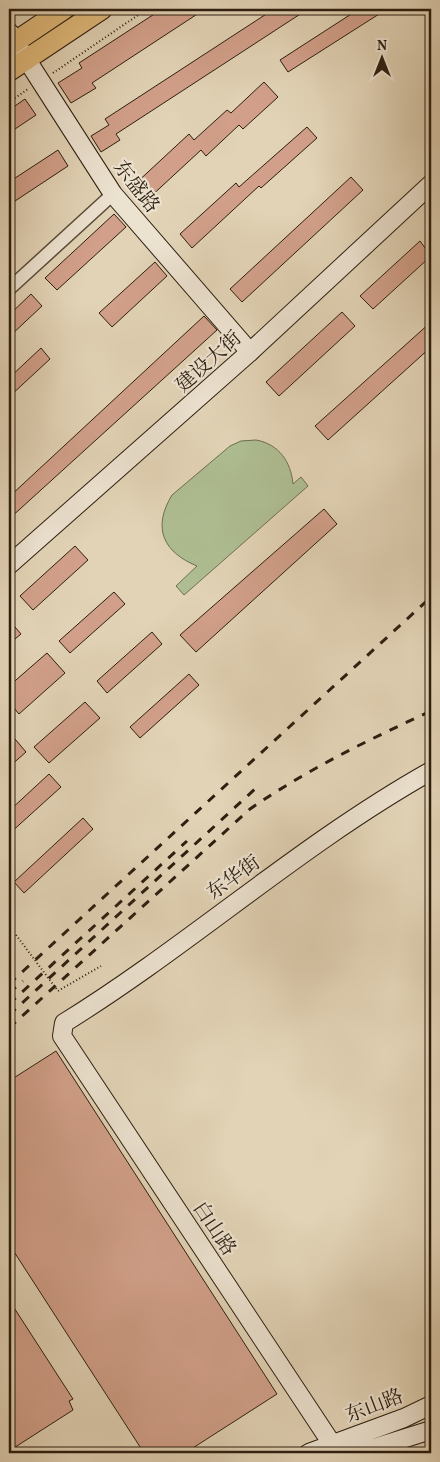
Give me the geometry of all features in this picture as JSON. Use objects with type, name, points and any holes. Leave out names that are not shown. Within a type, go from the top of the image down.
[{"type":"main road","points":[[11,40],[64,9]]},
{"type":"main road","points":[[9,71],[102,9]]},
{"type":"street","name":"东盛路","points":[[11,40],[40,81],[113,194],[250,352]]},
{"type":"street","name":"建设大街","points":[[9,565],[250,352],[431,184]]},
{"type":"street","points":[[9,289],[113,194]]},
{"type":"street","name":"东华街","points":[[64,1023],[113,991],[313,846],[431,771]]},
{"type":"street","name":"白山路","points":[[64,1023],[62,1036],[335,1449]]},
{"type":"street","name":"东山路","points":[[309,1453],[335,1449],[431,1405]]},
{"type":"street","name":"东山路","points":[[348,1453],[377,1448],[431,1430]]},
{"type":"path","points":[[9,102],[147,9]]},
{"type":"path","points":[[9,927],[58,991],[101,966]]},
{"type":"green space","points":[[256,440],[271,445],[282,455],[290,468],[293,484],[301,477],[308,486],[184,595],[176,586],[197,566],[176,554],[164,538],[162,528],[166,507],[172,495],[230,446],[241,441]]},
{"type":"building","points":[[162,9],[205,9],[92,83],[96,88],[71,103],[58,83],[82,68],[79,63]]},
{"type":"building","points":[[274,9],[308,9],[116,134],[120,140],[101,152],[91,136],[109,125],[105,119]]},
{"type":"building","points":[[359,9],[387,9],[288,72],[280,60]]},
{"type":"building","points":[[264,82],[278,97],[243,129],[239,125],[206,156],[201,150],[148,199],[134,185],[189,134],[194,140],[227,110],[231,113]]},
{"type":"building","points":[[25,99],[36,115],[9,133],[9,110]]},
{"type":"building","points":[[307,127],[317,138],[261,188],[259,186],[192,248],[180,234],[236,183],[239,187]]},
{"type":"building","points":[[58,150],[68,166],[9,205],[9,182]]},
{"type":"building","points":[[351,177],[363,190],[242,302],[230,289]]},
{"type":"building","points":[[114,214],[126,227],[57,290],[45,278]]},
{"type":"building","points":[[420,241],[431,256],[373,309],[360,296]]},
{"type":"building","points":[[155,262],[167,276],[112,327],[99,313]]},
{"type":"building","points":[[31,294],[42,306],[9,337],[9,315]]},
{"type":"building","points":[[342,312],[355,326],[279,396],[266,382]]},
{"type":"building","points":[[204,316],[217,330],[9,519],[9,497]]},
{"type":"building","points":[[431,322],[431,347],[328,440],[315,426]]},
{"type":"building","points":[[41,348],[50,359],[9,397],[9,378]]},
{"type":"building","points":[[324,509],[337,524],[196,652],[180,635]]},
{"type":"building","points":[[75,546],[88,560],[33,610],[20,596]]},
{"type":"building","points":[[114,592],[125,604],[70,653],[59,641]]},
{"type":"building","points":[[9,620],[21,634],[9,644]]},
{"type":"building","points":[[152,632],[162,644],[107,693],[97,681]]},
{"type":"building","points":[[47,653],[65,673],[19,714],[9,702],[9,686]]},
{"type":"building","points":[[189,674],[199,685],[140,738],[130,727]]},
{"type":"building","points":[[85,702],[100,718],[49,763],[34,747]]},
{"type":"building","points":[[15,739],[26,752],[9,767],[9,745]]},
{"type":"building","points":[[49,774],[61,787],[9,834],[9,811]]},
{"type":"building","points":[[83,818],[93,829],[24,893],[14,882]]},
{"type":"building","points":[[56,1051],[277,1394],[185,1453],[144,1453],[9,1244],[9,1081]]},
{"type":"building","points":[[9,1300],[73,1399],[69,1401],[73,1410],[9,1451]]},
{"type":"railway","points":[[9,984],[431,597]]},
{"type":"railway","points":[[9,1028],[250,809],[272,794],[339,756],[431,711]]},
{"type":"railway","points":[[9,1015],[255,789]]},
{"type":"railway","points":[[9,1004],[187,841]]},
{"type":"railway","points":[[9,993],[23,981]]}]
